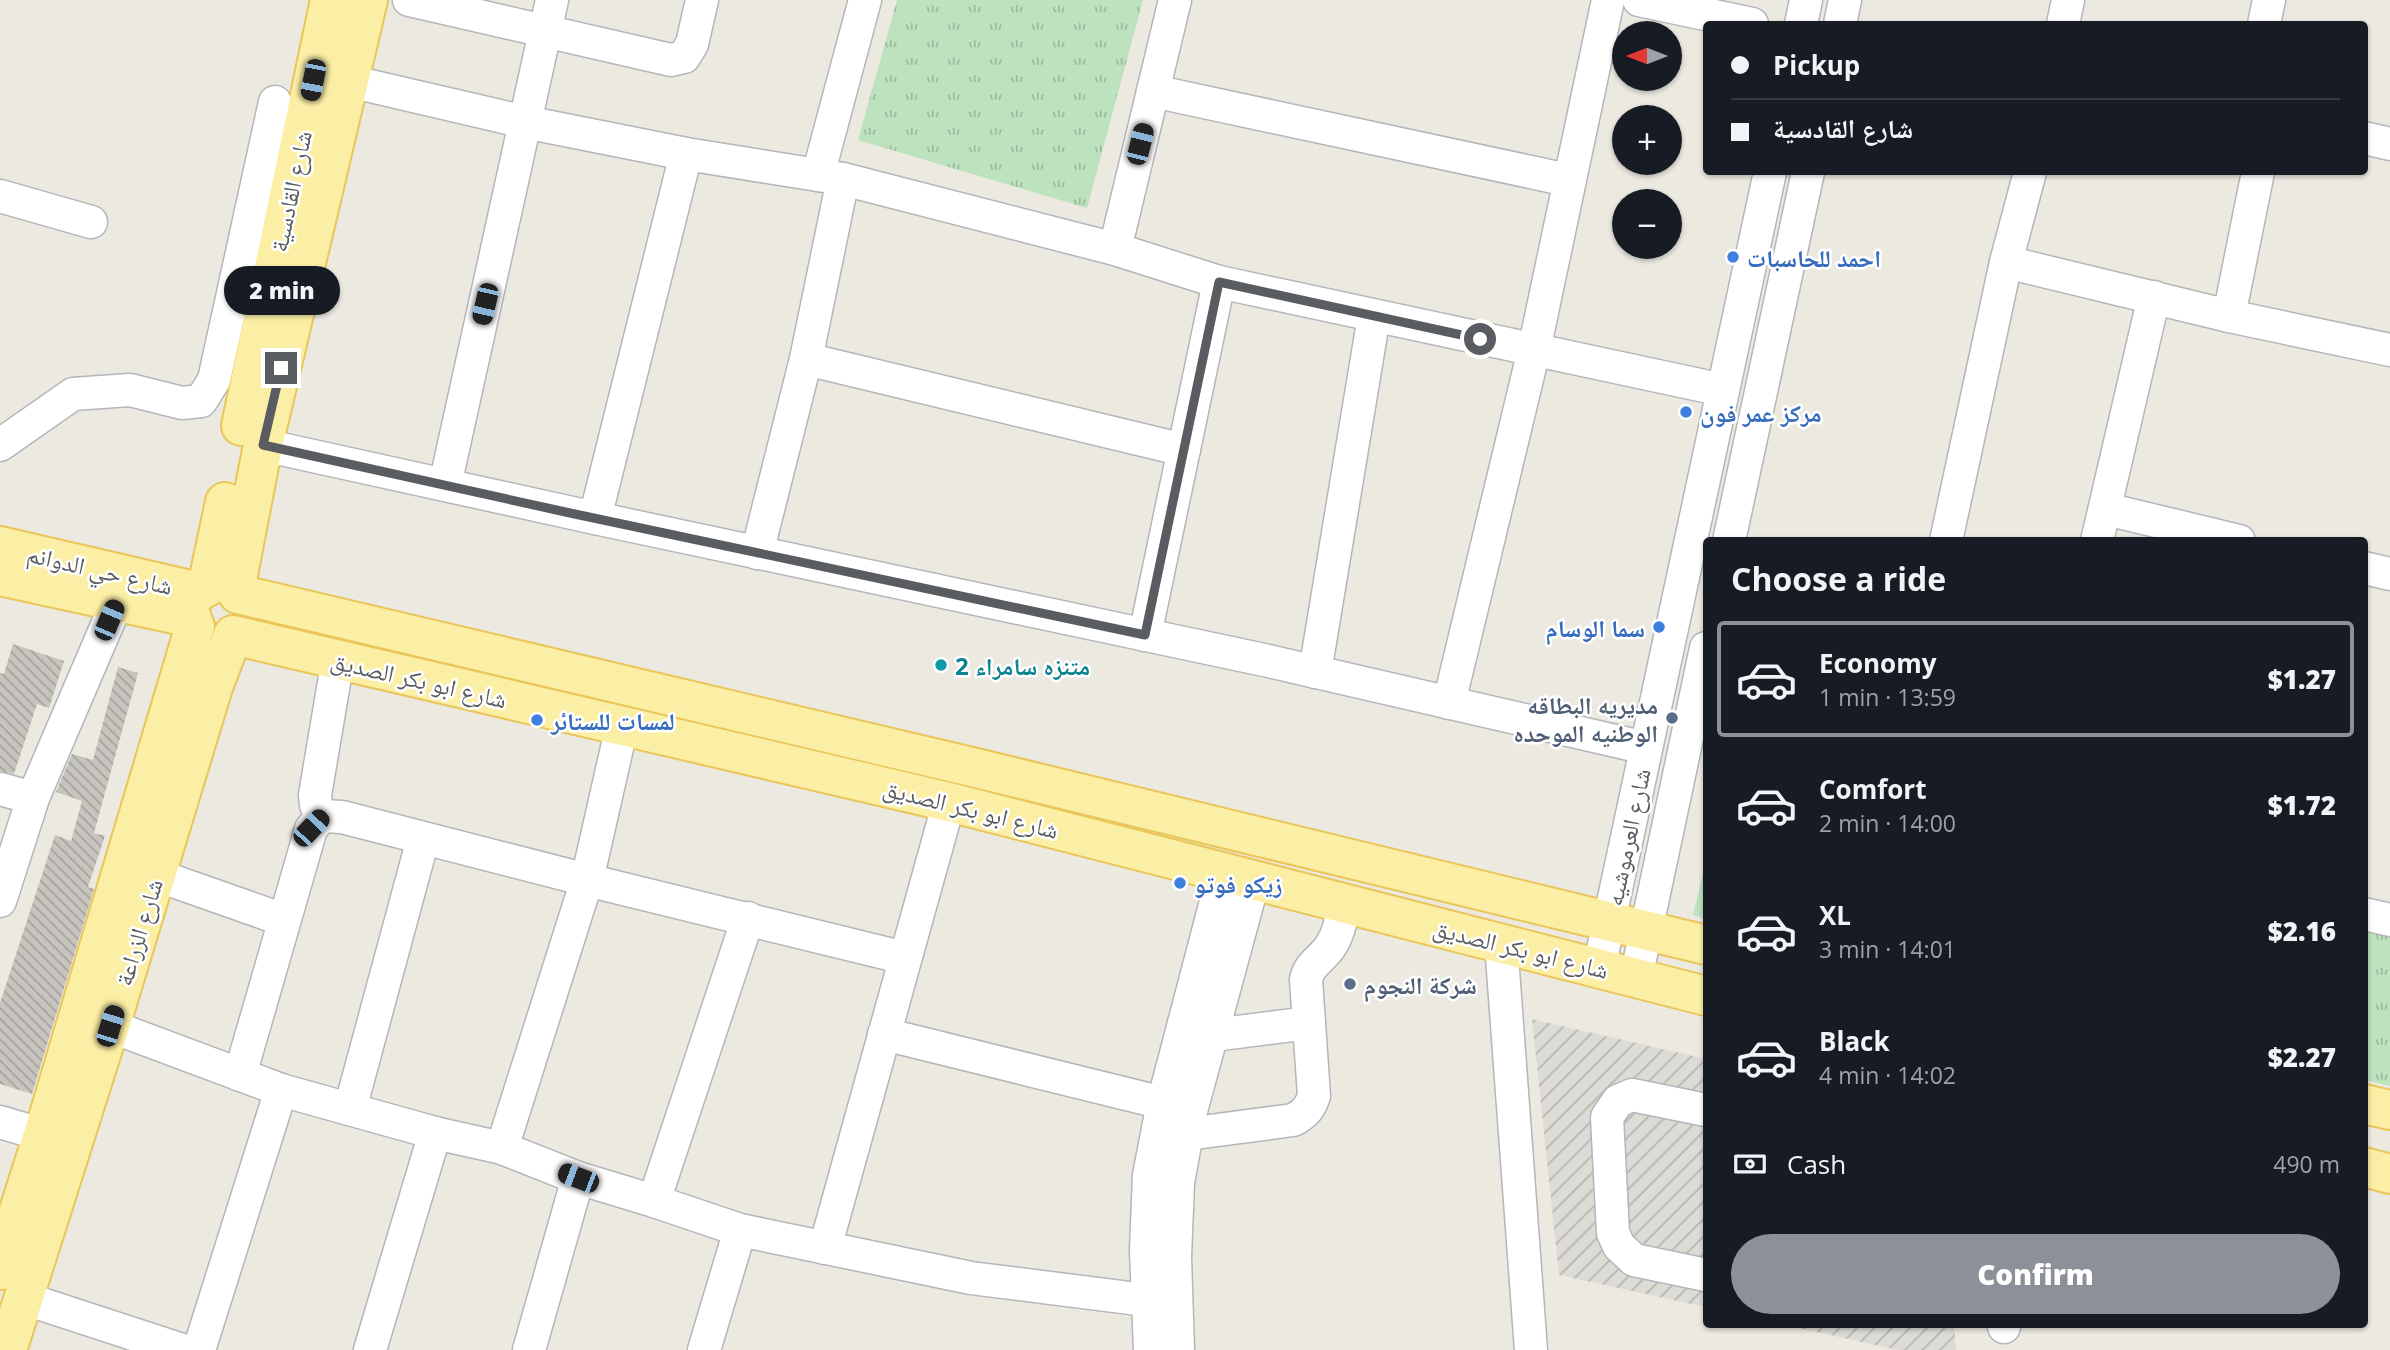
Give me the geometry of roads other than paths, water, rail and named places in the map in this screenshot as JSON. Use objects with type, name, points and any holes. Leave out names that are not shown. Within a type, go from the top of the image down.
[{"type":"main road","name":"شارع القادسية","points":[[211,601],[330,0]]},
{"type":"main road","name":"شارع القادسية","points":[[211,601],[263,445],[368,0]]},
{"type":"main road","name":"شارع حي الدوانم","points":[[0,546],[211,601]]},
{"type":"main road","name":"شارع حي الدوانم","points":[[0,576],[117,602],[211,601]]},
{"type":"main road","name":"شارع الزراعة","points":[[7,1350],[12,1284],[58,1139],[211,601],[244,605],[245,613],[239,629],[233,635],[213,687],[110,1026],[58,1139]]},
{"type":"main road","name":"شارع ابو بكر الصديق","points":[[211,601],[1003,774],[1703,944]]},
{"type":"main road","name":"شارع ابو بكر الصديق","points":[[233,635],[949,802],[1703,995]]},
{"type":"main road","points":[[2368,1105],[2390,1110]]},
{"type":"main road","points":[[2368,1168],[2390,1174]]},
{"type":"street","points":[[409,0],[671,60],[684,57],[692,44],[702,0]]},
{"type":"street","points":[[445,485],[552,0]]},
{"type":"street","points":[[757,553],[806,359],[831,177],[865,0]]},
{"type":"street","points":[[1115,249],[1175,0]]},
{"type":"street","points":[[1449,703],[1534,350],[1608,0]]},
{"type":"street","points":[[1639,0],[1738,21]]},
{"type":"street","points":[[1802,21],[1806,0]]},
{"type":"street","points":[[1841,21],[1845,0]]},
{"type":"street","points":[[2064,21],[2068,0]]},
{"type":"street","points":[[2265,21],[2269,0]]},
{"type":"street","points":[[349,81],[525,122],[686,154],[831,177],[1115,249],[1219,282],[1723,390]]},
{"type":"street","points":[[1153,91],[1568,180]]},
{"type":"street","points":[[0,446],[73,394],[130,390],[182,403],[201,401],[214,380],[275,102]]},
{"type":"street","points":[[2368,139],[2390,144]]},
{"type":"street","points":[[596,518],[686,154]]},
{"type":"street","name":"شارع العرموشيه","points":[[1598,968],[1769,175]]},
{"type":"street","points":[[1730,537],[1807,175]]},
{"type":"street","points":[[1947,537],[2006,262],[2029,175]]},
{"type":"street","points":[[2229,316],[2257,175]]},
{"type":"street","points":[[0,196],[91,222]]},
{"type":"street","points":[[2006,262],[2229,316],[2390,350]]},
{"type":"street","points":[[1145,635],[1219,282]]},
{"type":"street","points":[[2098,537],[2154,297]]},
{"type":"street","points":[[1315,672],[1374,316]]},
{"type":"street","points":[[806,359],[1184,450]]},
{"type":"street","points":[[263,445],[1315,672],[1646,748]]},
{"type":"street","points":[[2106,509],[2222,537]]},
{"type":"street","points":[[2368,569],[2390,573]]},
{"type":"street","points":[[0,901],[33,798],[117,602]]},
{"type":"street","points":[[322,816],[316,805],[315,795],[338,659]]},
{"type":"street","name":"شارع العرموشيه","points":[[1636,978],[1646,930],[1695,759],[1703,678]]},
{"type":"street","points":[[502,1148],[587,880],[622,726]]},
{"type":"street","points":[[0,789],[33,798]]},
{"type":"street","points":[[825,1248],[949,802]]},
{"type":"street","points":[[322,816],[342,817],[905,958]]},
{"type":"street","points":[[240,1075],[311,828],[322,816]]},
{"type":"street","points":[[350,1109],[423,839]]},
{"type":"street","points":[[156,875],[284,920]]},
{"type":"street","points":[[1178,1350],[1175,1308],[1178,1183],[1187,1134],[1213,1035],[1239,875]]},
{"type":"street","points":[[1150,1350],[1146,1300],[1149,1175],[1163,1103],[1239,875]]},
{"type":"street","points":[[1187,1134],[1293,1121],[1303,1115],[1310,1106],[1314,1096],[1308,972],[1312,964],[1335,940],[1340,928],[1343,903]]},
{"type":"street","points":[[2368,915],[2390,920]]},
{"type":"street","points":[[654,1200],[748,918]]},
{"type":"street","points":[[1501,943],[1531,1350]]},
{"type":"street","points":[[1213,1035],[1309,1023]]},
{"type":"street","points":[[110,1026],[282,1090],[435,1133],[502,1148],[578,1178],[654,1200],[740,1230],[971,1278],[1146,1300]]},
{"type":"street","points":[[884,1034],[1163,1103]]},
{"type":"street","points":[[199,1350],[282,1090]]},
{"type":"street","points":[[1703,1109],[1632,1095],[1618,1101],[1608,1117],[1613,1233],[1619,1246],[1634,1260],[1703,1274]]},
{"type":"street","points":[[0,1122],[58,1139]]},
{"type":"street","points":[[370,1350],[435,1133]]},
{"type":"street","points":[[529,1350],[578,1178]]},
{"type":"street","points":[[704,1350],[740,1230]]},
{"type":"street","points":[[12,1284],[182,1350]]},
{"type":"place","name":"احمد للحاسبات","points":[[1733,257]]},
{"type":"place","name":"مركز عمر فون","points":[[1686,412]]},
{"type":"place","name":"سما الوسام","points":[[1659,627]]},
{"type":"place","name":"متنزه سامراء 2","points":[[941,665]]},
{"type":"place","name":"مديريه البطاقه الوطنيه الموحده","points":[[1672,718]]},
{"type":"place","name":"لمسات للستائر","points":[[537,720]]},
{"type":"place","name":"زيكو فوتو","points":[[1180,883]]},
{"type":"place","name":"شركة النجوم","points":[[1350,984]]}]
